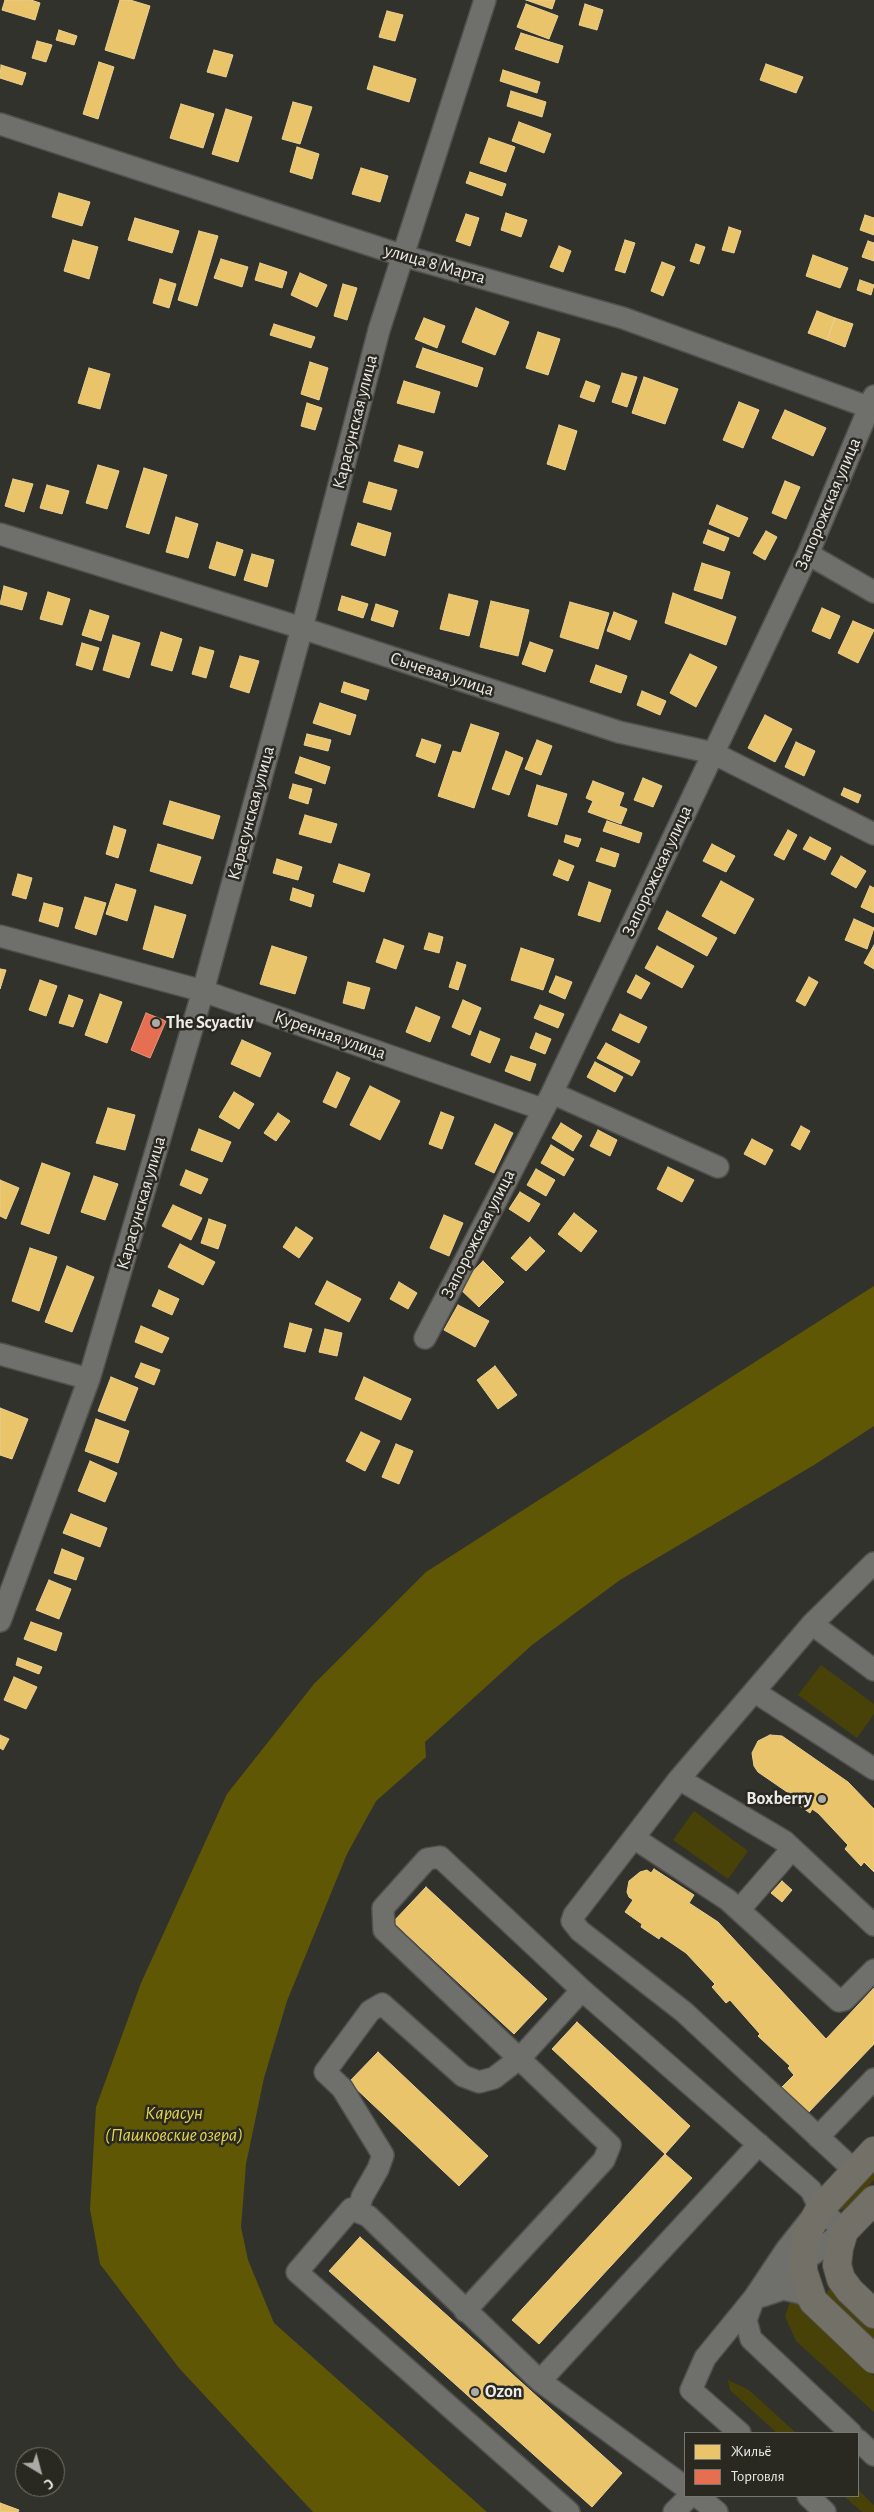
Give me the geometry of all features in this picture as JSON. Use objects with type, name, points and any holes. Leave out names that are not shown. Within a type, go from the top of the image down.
[{"type":"main road","points":[[874,2151],[820,2208],[807,2233],[807,2281],[874,2359]]},
{"type":"main road","points":[[874,2200],[841,2240],[837,2265],[841,2278],[850,2291],[874,2314]]},
{"type":"street","name":"Карасунская улица","points":[[0,1621],[89,1379],[203,991],[302,628],[379,330],[485,0]]},
{"type":"street","name":"улица 8 Марта","points":[[0,124],[404,256],[623,318],[871,401]]},
{"type":"street","name":"Запорожская улица","points":[[425,1338],[547,1101],[808,554],[871,401]]},
{"type":"street","name":"Сычевая улица","points":[[0,534],[302,628],[620,732],[713,752],[874,834]]},
{"type":"street","points":[[808,554],[874,592]]},
{"type":"street","name":"Куренная улица","points":[[0,936],[203,991],[547,1101],[718,1167]]},
{"type":"street","points":[[0,1354],[89,1379]]},
{"type":"street","points":[[855,2171],[684,2012],[574,1926],[572,1921],[574,1915],[679,1779],[812,1624],[874,1563]]},
{"type":"street","points":[[812,1624],[874,1670]]},
{"type":"street","points":[[755,1692],[871,1761]]},
{"type":"street","points":[[679,1779],[784,1841],[874,1924]]},
{"type":"street","points":[[634,1838],[728,1900],[839,2000],[848,1998],[874,1970]]},
{"type":"street","points":[[739,1910],[792,1849]]},
{"type":"street","points":[[465,2311],[604,2160],[610,2145],[384,1930],[383,1908],[427,1859],[440,1857],[582,1990],[811,2190],[820,2208],[841,2240],[807,2281],[801,2293],[783,2289],[754,2298]]},
{"type":"street","points":[[358,2212],[362,2197],[378,2169],[383,2155],[342,2088],[324,2072],[370,2011],[382,2004],[463,2076],[479,2082],[494,2078],[520,2058],[582,1990]]},
{"type":"street","points":[[818,2137],[874,2079]]},
{"type":"street","points":[[540,2381],[759,2144]]},
{"type":"street","points":[[739,2432],[691,2390],[705,2358],[754,2298],[786,2250],[820,2208]]},
{"type":"street","points":[[569,2512],[297,2272],[351,2209],[368,2216],[540,2381],[684,2485]]},
{"type":"street","points":[[754,2298],[807,2281],[831,2281],[850,2291]]},
{"type":"street","points":[[754,2298],[746,2320],[751,2339],[850,2432]]},
{"type":"street","points":[[859,2441],[874,2455]]},
{"type":"street","points":[[674,2512],[689,2497]]},
{"type":"street","points":[[698,2497],[717,2512]]},
{"type":"street","points":[[809,2497],[825,2512]]},
{"type":"shaded area","points":[[821,1665],[874,1704],[874,1714],[857,1738],[798,1695]]},
{"type":"shaded area","points":[[694,1811],[748,1851],[728,1879],[673,1840]]},
{"type":"shaded area","points":[[874,2164],[874,2180],[850,2205],[843,2210],[839,2210],[837,2207]]},
{"type":"shaded area","points":[[829,2289],[836,2290],[874,2326],[874,2342],[826,2294]]},
{"type":"shaded area","points":[[791,2299],[874,2376],[874,2412],[796,2341],[785,2316]]},
{"type":"shaded area","points":[[728,2380],[749,2390],[795,2432],[776,2432],[730,2390]]},
{"type":"shaded area","points":[[859,2491],[874,2505],[874,2512],[862,2512],[845,2497],[859,2497]]},
{"type":"water","name":"Карасун (Пашковские озера)","points":[[874,1286],[874,1426],[814,1465],[620,1580],[532,1645],[425,1742],[426,1757],[376,1801],[347,1854],[287,2001],[264,2078],[246,2164],[241,2227],[248,2260],[274,2323],[487,2512],[313,2512],[179,2368],[100,2264],[90,2209],[96,2107],[141,1983],[227,1794],[314,1684],[426,1572]]},
{"type":"building: Жильё","points":[[5,0],[31,0],[40,3],[35,20],[2,10]]},
{"type":"building: Жильё","points":[[120,0],[130,0],[150,6],[134,59],[105,50]]},
{"type":"building: Жильё","points":[[526,0],[555,0],[552,9]]},
{"type":"building: Жильё","points":[[526,4],[558,16],[549,39],[517,27]]},
{"type":"building: Жильё","points":[[585,4],[603,10],[597,30],[579,25]]},
{"type":"building: Жильё","points":[[387,11],[403,15],[395,41],[379,37]]},
{"type":"building: Жильё","points":[[59,30],[77,36],[74,45],[56,40]]},
{"type":"building: Жильё","points":[[521,33],[563,46],[558,63],[515,49]]},
{"type":"building: Жильё","points":[[37,41],[52,45],[46,62],[32,58]]},
{"type":"building: Жильё","points":[[214,50],[233,55],[226,77],[207,72]]},
{"type":"building: Жильё","points":[[99,62],[114,67],[98,119],[83,114]]},
{"type":"building: Жильё","points":[[766,64],[803,77],[796,93],[760,80]]},
{"type":"building: Жильё","points":[[1,65],[26,73],[22,85],[0,78]]},
{"type":"building: Жильё","points":[[374,66],[416,79],[409,102],[367,89]]},
{"type":"building: Жильё","points":[[503,70],[540,82],[537,93],[500,81]]},
{"type":"building: Жильё","points":[[511,91],[546,102],[542,117],[507,106]]},
{"type":"building: Жильё","points":[[293,102],[312,107],[300,144],[282,139]]},
{"type":"building: Жильё","points":[[181,104],[214,114],[203,148],[170,138]]},
{"type":"building: Жильё","points":[[226,109],[252,117],[238,162],[212,154]]},
{"type":"building: Жильё","points":[[519,122],[551,134],[544,153],[512,141]]},
{"type":"building: Жильё","points":[[489,138],[515,147],[506,172],[480,163]]},
{"type":"building: Жильё","points":[[297,147],[319,154],[312,179],[290,172]]},
{"type":"building: Жильё","points":[[361,168],[388,176],[380,202],[352,194]]},
{"type":"building: Жильё","points":[[470,172],[506,184],[502,196],[466,183]]},
{"type":"building: Жильё","points":[[59,193],[90,202],[82,226],[52,217]]},
{"type":"building: Жильё","points":[[506,213],[527,220],[521,237],[501,230]]},
{"type":"building: Жильё","points":[[466,214],[479,218],[470,246],[456,241]]},
{"type":"building: Жильё","points":[[865,215],[874,218],[874,235],[860,230]]},
{"type":"building: Жильё","points":[[135,218],[179,231],[172,253],[128,240]]},
{"type":"building: Жильё","points":[[729,227],[741,231],[734,253],[722,250]]},
{"type":"building: Жильё","points":[[199,231],[218,236],[197,306],[178,300]]},
{"type":"building: Жильё","points":[[73,240],[98,247],[89,279],[64,271]]},
{"type":"building: Жильё","points":[[625,240],[635,243],[625,273],[615,270]]},
{"type":"building: Жильё","points":[[868,241],[874,243],[874,261],[862,257]]},
{"type":"building: Жильё","points":[[696,244],[705,247],[699,264],[690,261]]},
{"type":"building: Жильё","points":[[559,246],[571,251],[563,272],[550,267]]},
{"type":"building: Жильё","points":[[813,255],[848,268],[840,288],[806,276]]},
{"type":"building: Жильё","points":[[221,259],[248,267],[242,287],[214,278]]},
{"type":"building: Жильё","points":[[662,262],[675,267],[663,296],[651,291]]},
{"type":"building: Жильё","points":[[260,263],[287,272],[282,288],[255,280]]},
{"type":"building: Жильё","points":[[300,273],[327,285],[317,307],[291,295]]},
{"type":"building: Жильё","points":[[160,279],[176,284],[169,308],[153,303]]},
{"type":"building: Жильё","points":[[860,280],[874,285],[871,295],[857,290]]},
{"type":"building: Жильё","points":[[343,284],[357,288],[347,320],[334,316]]},
{"type":"building: Жильё","points":[[476,308],[509,322],[495,355],[462,342]]},
{"type":"building: Жильё","points":[[817,311],[835,318],[827,340],[808,333]]},
{"type":"building: Жильё","points":[[424,318],[445,326],[437,348],[415,339]]},
{"type":"building: Жильё","points":[[835,318],[853,324],[845,347],[827,340]]},
{"type":"building: Жильё","points":[[274,324],[315,337],[311,348],[270,335]]},
{"type":"building: Жильё","points":[[538,332],[560,339],[548,375],[526,368]]},
{"type":"building: Жильё","points":[[423,348],[483,368],[477,387],[416,367]]},
{"type":"building: Жильё","points":[[310,362],[328,368],[319,400],[301,394]]},
{"type":"building: Жильё","points":[[89,368],[110,374],[100,409],[78,403]]},
{"type":"building: Жильё","points":[[622,373],[637,377],[627,407],[612,402]]},
{"type":"building: Жильё","points":[[644,377],[678,389],[665,424],[632,413]]},
{"type":"building: Жильё","points":[[404,381],[440,392],[434,413],[397,403]]},
{"type":"building: Жильё","points":[[586,381],[600,386],[594,402],[580,397]]},
{"type":"building: Жильё","points":[[739,402],[759,410],[743,448],[723,440]]},
{"type":"building: Жильё","points":[[307,403],[322,408],[315,430],[301,426]]},
{"type":"building: Жильё","points":[[785,410],[826,428],[813,456],[772,438]]},
{"type":"building: Жильё","points":[[559,425],[577,431],[565,470],[547,464]]},
{"type":"building: Жильё","points":[[399,445],[423,452],[418,468],[394,461]]},
{"type":"building: Жильё","points":[[98,465],[119,471],[107,509],[86,503]]},
{"type":"building: Жильё","points":[[144,468],[167,475],[149,534],[126,527]]},
{"type":"building: Жильё","points":[[13,479],[33,484],[24,512],[5,506]]},
{"type":"building: Жильё","points":[[785,481],[800,487],[786,519],[772,513]]},
{"type":"building: Жильё","points":[[369,482],[397,490],[391,510],[363,502]]},
{"type":"building: Жильё","points":[[47,485],[69,491],[62,514],[40,508]]},
{"type":"building: Жильё","points":[[717,505],[748,518],[739,537],[709,524]]},
{"type":"building: Жильё","points":[[176,517],[198,524],[188,558],[166,552]]},
{"type":"building: Жильё","points":[[358,523],[391,533],[385,556],[351,545]]},
{"type":"building: Жильё","points":[[708,530],[729,538],[724,551],[703,543]]},
{"type":"building: Жильё","points":[[766,531],[777,537],[765,560],[753,553]]},
{"type":"building: Жильё","points":[[217,542],[243,550],[235,576],[209,568]]},
{"type":"building: Жильё","points":[[252,554],[274,560],[267,587],[244,580]]},
{"type":"building: Жильё","points":[[702,563],[730,572],[722,599],[694,590]]},
{"type":"building: Жильё","points":[[4,586],[27,593],[22,610],[0,604]]},
{"type":"building: Жильё","points":[[48,592],[70,599],[62,625],[40,619]]},
{"type":"building: Жильё","points":[[673,593],[736,617],[726,645],[665,623]]},
{"type":"building: Жильё","points":[[449,594],[478,601],[469,636],[440,629]]},
{"type":"building: Жильё","points":[[342,596],[368,604],[363,618],[338,610]]},
{"type":"building: Жильё","points":[[491,601],[529,610],[518,656],[480,647]]},
{"type":"building: Жильё","points":[[570,602],[609,613],[598,649],[560,637]]},
{"type":"building: Жильё","points":[[376,604],[398,611],[393,627],[371,620]]},
{"type":"building: Жильё","points":[[822,608],[840,616],[830,639],[812,631]]},
{"type":"building: Жильё","points":[[90,610],[109,616],[101,641],[82,635]]},
{"type":"building: Жильё","points":[[614,612],[637,621],[630,640],[607,631]]},
{"type":"building: Жильё","points":[[853,621],[874,630],[858,663],[838,653]]},
{"type":"building: Жильё","points":[[161,632],[182,639],[172,671],[151,665]]},
{"type":"building: Жильё","points":[[113,635],[140,643],[129,678],[103,670]]},
{"type":"building: Жильё","points":[[530,642],[553,650],[545,672],[522,664]]},
{"type":"building: Жильё","points":[[82,643],[99,648],[92,670],[76,665]]},
{"type":"building: Жильё","points":[[200,647],[214,651],[206,678],[192,674]]},
{"type":"building: Жильё","points":[[690,654],[717,667],[696,707],[670,693]]},
{"type":"building: Жильё","points":[[240,656],[259,661],[249,693],[230,687]]},
{"type":"building: Жильё","points":[[596,665],[627,676],[621,693],[590,682]]},
{"type":"building: Жильё","points":[[344,682],[369,690],[366,700],[341,692]]},
{"type":"building: Жильё","points":[[642,691],[666,701],[660,715],[637,705]]},
{"type":"building: Жильё","points":[[320,703],[356,715],[350,735],[313,723]]},
{"type":"building: Жильё","points":[[765,715],[792,729],[775,762],[748,748]]},
{"type":"building: Жильё","points":[[471,724],[499,733],[474,808],[438,796],[453,751],[461,753]]},
{"type":"building: Жильё","points":[[307,734],[331,740],[328,751],[304,745]]},
{"type":"building: Жильё","points":[[422,739],[441,745],[435,763],[416,756]]},
{"type":"building: Жильё","points":[[537,740],[552,746],[541,775],[525,769]]},
{"type":"building: Жильё","points":[[796,742],[815,751],[804,776],[785,767]]},
{"type":"building: Жильё","points":[[506,751],[523,758],[509,795],[492,789]]},
{"type":"building: Жильё","points":[[300,757],[330,767],[325,784],[295,773]]},
{"type":"building: Жильё","points":[[643,778],[662,786],[653,807],[634,800]]},
{"type":"building: Жильё","points":[[593,781],[624,793],[619,806],[627,809],[621,824],[588,812],[593,801],[586,798]]},
{"type":"building: Жильё","points":[[293,784],[312,789],[308,804],[289,798]]},
{"type":"building: Жильё","points":[[537,785],[567,794],[557,825],[528,816]]},
{"type":"building: Жильё","points":[[844,788],[861,795],[858,803],[841,795]]},
{"type":"building: Жильё","points":[[170,801],[220,816],[213,839],[163,824]]},
{"type":"building: Жильё","points":[[305,815],[337,824],[331,843],[299,834]]},
{"type":"building: Жильё","points":[[607,821],[642,833],[639,843],[603,831]]},
{"type":"building: Жильё","points":[[114,826],[126,830],[118,858],[106,854]]},
{"type":"building: Жильё","points":[[788,830],[797,835],[784,860],[774,855]]},
{"type":"building: Жильё","points":[[566,835],[581,839],[578,847],[564,842]]},
{"type":"building: Жильё","points":[[810,837],[831,848],[825,860],[803,849]]},
{"type":"building: Жильё","points":[[158,844],[201,857],[192,884],[150,871]]},
{"type":"building: Жильё","points":[[712,844],[735,856],[726,872],[703,861]]},
{"type":"building: Жильё","points":[[601,848],[619,854],[615,867],[596,861]]},
{"type":"building: Жильё","points":[[841,856],[866,871],[856,888],[831,874]]},
{"type":"building: Жильё","points":[[277,859],[302,867],[298,880],[273,873]]},
{"type":"building: Жильё","points":[[559,860],[574,866],[568,881],[553,875]]},
{"type":"building: Жильё","points":[[339,864],[370,874],[364,892],[333,882]]},
{"type":"building: Жильё","points":[[18,874],[32,878],[26,899],[12,895]]},
{"type":"building: Жильё","points":[[721,881],[754,899],[735,934],[702,916]]},
{"type":"building: Жильё","points":[[589,882],[611,890],[600,922],[578,915]]},
{"type":"building: Жильё","points":[[116,884],[136,890],[127,921],[106,914]]},
{"type":"building: Жильё","points":[[870,886],[874,888],[874,913],[861,907]]},
{"type":"building: Жильё","points":[[293,888],[314,895],[311,907],[290,900]]},
{"type":"building: Жильё","points":[[85,897],[106,903],[96,935],[75,928]]},
{"type":"building: Жильё","points":[[44,903],[63,908],[58,927],[39,921]]},
{"type":"building: Жильё","points":[[155,906],[186,915],[173,958],[143,949]]},
{"type":"building: Жильё","points":[[667,911],[717,938],[707,956],[658,929]]},
{"type":"building: Жильё","points":[[854,919],[874,928],[867,949],[845,940]]},
{"type":"building: Жильё","points":[[429,933],[443,937],[439,953],[424,949]]},
{"type":"building: Жильё","points":[[384,939],[404,946],[396,969],[376,962]]},
{"type":"building: Жильё","points":[[874,945],[874,969],[864,963]]},
{"type":"building: Жильё","points":[[272,946],[307,957],[295,994],[260,984]]},
{"type":"building: Жильё","points":[[657,946],[694,966],[682,988],[645,968]]},
{"type":"building: Жильё","points":[[521,948],[554,959],[543,990],[511,980]]},
{"type":"building: Жильё","points":[[457,962],[466,965],[458,990],[449,987]]},
{"type":"building: Жильё","points":[[0,969],[6,970],[0,989]]},
{"type":"building: Жильё","points":[[636,975],[650,983],[641,999],[627,992]]},
{"type":"building: Жильё","points":[[556,976],[572,982],[565,999],[549,992]]},
{"type":"building: Жильё","points":[[809,977],[818,982],[805,1006],[796,1001]]},
{"type":"building: Жильё","points":[[40,980],[57,986],[46,1016],[29,1010]]},
{"type":"building: Жильё","points":[[348,982],[370,988],[364,1009],[343,1003]]},
{"type":"building: Жильё","points":[[100,994],[122,1002],[107,1043],[85,1035]]},
{"type":"building: Жильё","points":[[69,995],[83,1000],[73,1027],[59,1023]]},
{"type":"building: Жильё","points":[[463,1000],[481,1008],[470,1035],[452,1027]]},
{"type":"building: Жильё","points":[[540,1005],[564,1014],[558,1028],[534,1018]]},
{"type":"building: Жильё","points":[[416,1007],[440,1017],[430,1042],[406,1032]]},
{"type":"building: Жильё","points":[[620,1014],[647,1027],[639,1043],[612,1030]]},
{"type":"building: Жильё","points":[[480,1031],[500,1039],[490,1063],[471,1055]]},
{"type":"building: Жильё","points":[[536,1033],[551,1039],[545,1054],[530,1048]]},
{"type":"building: Жильё","points":[[242,1040],[271,1053],[260,1077],[231,1064]]},
{"type":"building: Жильё","points":[[606,1043],[640,1061],[632,1076],[597,1058]]},
{"type":"building: Жильё","points":[[511,1056],[536,1064],[530,1081],[505,1071]]},
{"type":"building: Жильё","points":[[595,1062],[623,1077],[615,1092],[587,1077]]},
{"type":"building: Жильё","points":[[337,1072],[350,1078],[336,1108],[323,1102]]},
{"type":"building: Жильё","points":[[370,1086],[400,1101],[380,1140],[350,1125]]},
{"type":"building: Жильё","points":[[234,1092],[254,1104],[239,1129],[219,1117]]},
{"type":"building: Жильё","points":[[108,1108],[135,1115],[125,1150],[96,1143]]},
{"type":"building: Жильё","points":[[441,1112],[454,1117],[442,1149],[429,1144]]},
{"type":"building: Жильё","points":[[278,1113],[290,1121],[276,1141],[264,1133]]},
{"type":"building: Жильё","points":[[561,1123],[582,1136],[573,1151],[552,1138]]},
{"type":"building: Жильё","points":[[495,1124],[513,1133],[494,1173],[475,1164]]},
{"type":"building: Жильё","points":[[801,1126],[810,1131],[800,1150],[791,1145]]},
{"type":"building: Жильё","points":[[199,1129],[231,1142],[222,1162],[191,1150]]},
{"type":"building: Жильё","points":[[598,1130],[617,1140],[610,1156],[590,1146]]},
{"type":"building: Жильё","points":[[752,1139],[773,1150],[765,1165],[744,1154]]},
{"type":"building: Жильё","points":[[551,1145],[574,1159],[564,1176],[541,1163]]},
{"type":"building: Жильё","points":[[42,1163],[70,1173],[49,1234],[21,1224]]},
{"type":"building: Жильё","points":[[668,1167],[694,1180],[682,1202],[657,1189]]},
{"type":"building: Жильё","points":[[536,1169],[555,1180],[546,1196],[527,1185]]},
{"type":"building: Жильё","points":[[186,1170],[208,1179],[201,1194],[180,1185]]},
{"type":"building: Жильё","points":[[94,1176],[118,1184],[105,1220],[81,1212]]},
{"type":"building: Жильё","points":[[0,1180],[19,1188],[6,1219],[0,1216]]},
{"type":"building: Жильё","points":[[520,1192],[540,1204],[529,1222],[509,1209]]},
{"type":"building: Жильё","points":[[173,1205],[202,1218],[191,1240],[162,1226]]},
{"type":"building: Жильё","points":[[574,1213],[597,1231],[581,1252],[558,1234]]},
{"type":"building: Жильё","points":[[444,1215],[463,1223],[449,1256],[430,1248]]},
{"type":"building: Жильё","points":[[209,1219],[226,1225],[218,1249],[201,1243]]},
{"type":"building: Жильё","points":[[296,1227],[313,1238],[299,1258],[283,1247]]},
{"type":"building: Жильё","points":[[530,1237],[545,1251],[526,1271],[511,1258]]},
{"type":"building: Жильё","points":[[180,1244],[215,1262],[203,1285],[168,1267]]},
{"type":"building: Жильё","points":[[30,1248],[57,1257],[39,1311],[12,1301]]},
{"type":"building: Жильё","points":[[483,1261],[504,1282],[479,1307],[458,1287]]},
{"type":"building: Жильё","points":[[67,1266],[94,1277],[72,1332],[45,1322]]},
{"type":"building: Жильё","points":[[327,1281],[361,1299],[349,1322],[315,1304]]},
{"type":"building: Жильё","points":[[399,1282],[417,1293],[408,1309],[390,1299]]},
{"type":"building: Жильё","points":[[159,1290],[179,1299],[172,1315],[152,1306]]},
{"type":"building: Жильё","points":[[458,1305],[489,1321],[475,1347],[444,1330]]},
{"type":"building: Жильё","points":[[290,1323],[312,1329],[305,1352],[284,1347]]},
{"type":"building: Жильё","points":[[141,1326],[169,1338],[162,1353],[135,1342]]},
{"type":"building: Жильё","points":[[325,1329],[342,1333],[337,1356],[319,1352]]},
{"type":"building: Жильё","points":[[141,1363],[160,1370],[154,1385],[135,1377]]},
{"type":"building: Жильё","points":[[495,1366],[517,1395],[498,1409],[477,1380]]},
{"type":"building: Жильё","points":[[111,1377],[138,1388],[125,1421],[98,1411]]},
{"type":"building: Жильё","points":[[364,1377],[411,1399],[401,1420],[355,1399]]},
{"type":"building: Жильё","points":[[0,1408],[28,1419],[12,1459],[0,1455]]},
{"type":"building: Жильё","points":[[96,1419],[129,1431],[118,1463],[85,1451]]},
{"type":"building: Жильё","points":[[361,1432],[380,1441],[365,1471],[346,1461]]},
{"type":"building: Жильё","points":[[396,1444],[413,1451],[399,1484],[382,1477]]},
{"type":"building: Жильё","points":[[90,1461],[117,1473],[105,1502],[78,1491]]},
{"type":"building: Жильё","points":[[71,1514],[107,1528],[100,1547],[63,1533]]},
{"type":"building: Жильё","points":[[62,1549],[84,1558],[76,1580],[54,1573]]},
{"type":"building: Жильё","points":[[49,1580],[71,1589],[59,1619],[36,1610]]},
{"type":"building: Жильё","points":[[31,1622],[62,1633],[56,1651],[24,1639]]},
{"type":"building: Жильё","points":[[18,1658],[42,1667],[39,1674],[16,1665]]},
{"type":"building: Жильё","points":[[14,1677],[37,1687],[26,1709],[4,1700]]},
{"type":"building: Жильё","points":[[0,1735],[9,1739],[3,1750],[0,1748]]},
{"type":"building: Жильё","points":[[770,1735],[782,1736],[848,1782],[874,1809],[874,1872],[864,1862],[861,1866],[845,1849],[848,1845],[818,1813],[812,1809],[810,1813],[790,1799],[793,1796],[758,1772],[754,1766],[752,1753],[758,1741]]},
{"type":"building: Жильё","points":[[654,1869],[694,1895],[689,1903],[718,1922],[826,2039],[874,1988],[874,2044],[807,2114],[780,2089],[794,2075],[788,2068],[790,2066],[758,2036],[760,2034],[730,2000],[726,2003],[712,1987],[715,1984],[686,1953],[661,1936],[659,1939],[641,1927],[642,1924],[625,1912],[633,1900],[627,1892],[629,1881],[640,1872],[647,1870],[651,1873]]},
{"type":"building: Жильё","points":[[782,1881],[792,1890],[782,1902],[771,1893]]},
{"type":"building: Жильё","points":[[426,1887],[547,1999],[514,2034],[393,1922]]},
{"type":"building: Жильё","points":[[577,2022],[690,2126],[665,2154],[552,2049]]},
{"type":"building: Жильё","points":[[378,2052],[488,2156],[459,2186],[349,2082]]},
{"type":"building: Жильё","points":[[665,2154],[692,2178],[539,2344],[512,2320]]},
{"type":"building: Жильё","points":[[360,2237],[622,2473],[592,2507],[329,2271]]},
{"type":"building: Жильё","points":[[0,2503],[19,2510],[18,2512],[0,2512]]},
{"type":"building: Торговля","points":[[146,1013],[166,1021],[150,1058],[131,1050]]},
{"type":"place","name":"The Scyactiv","points":[[156,1023]]},
{"type":"place","name":"Boxberry","points":[[822,1799]]},
{"type":"place","name":"Ozon","points":[[475,2392]]}]
